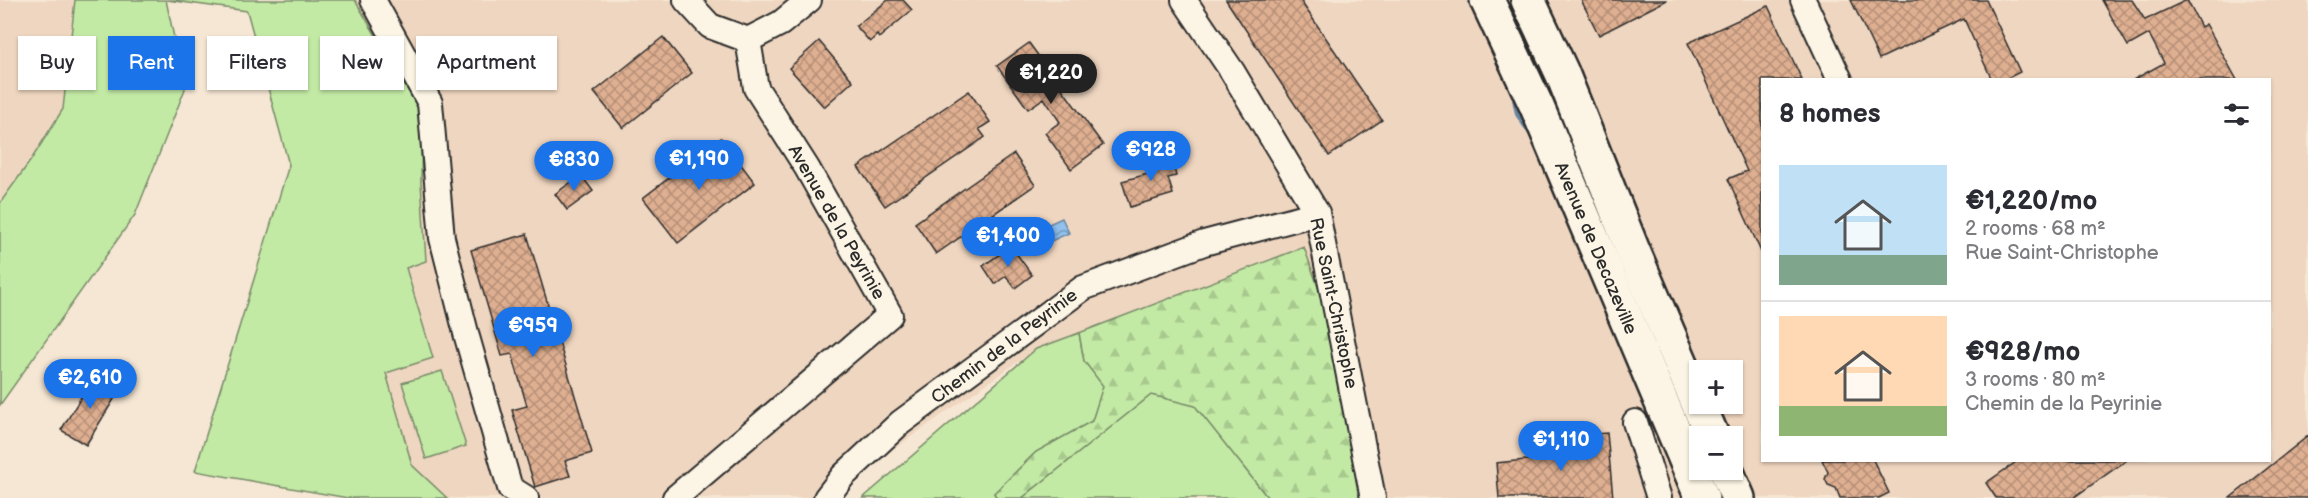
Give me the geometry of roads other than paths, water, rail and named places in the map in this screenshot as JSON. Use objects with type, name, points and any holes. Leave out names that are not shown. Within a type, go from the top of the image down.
[{"type":"main road","name":"Avenue de Decazeville","points":[[1487,0],[1538,107],[1702,498]]},
{"type":"main road","name":"Avenue de Decazeville","points":[[1528,0],[1562,73],[1708,426]]},
{"type":"main road","points":[[1730,480],[1738,498]]},
{"type":"street","points":[[373,0],[430,103],[442,238],[467,337],[510,488],[526,498]]},
{"type":"street","points":[[686,0],[710,26],[748,40],[781,23],[809,0]]},
{"type":"street","name":"Rue Saint-Christophe","points":[[1184,0],[1232,71],[1317,213],[1373,498]]},
{"type":"street","points":[[1803,0],[1839,78]]},
{"type":"street","name":"Avenue de la Peyrinie","points":[[675,498],[891,315],[807,168],[756,88],[748,40]]},
{"type":"street","name":"Chemin de la Peyrinie","points":[[826,498],[843,476],[900,423],[1083,288],[1204,243],[1317,213]]},
{"type":"street","points":[[1635,422],[1659,498]]},
{"type":"water","points":[[1062,218],[1069,233],[1038,247],[1031,232]]},
{"type":"waterway","points":[[1470,0],[1475,10]]},
{"type":"waterway","points":[[1513,90],[1518,114],[1532,135]]}]
